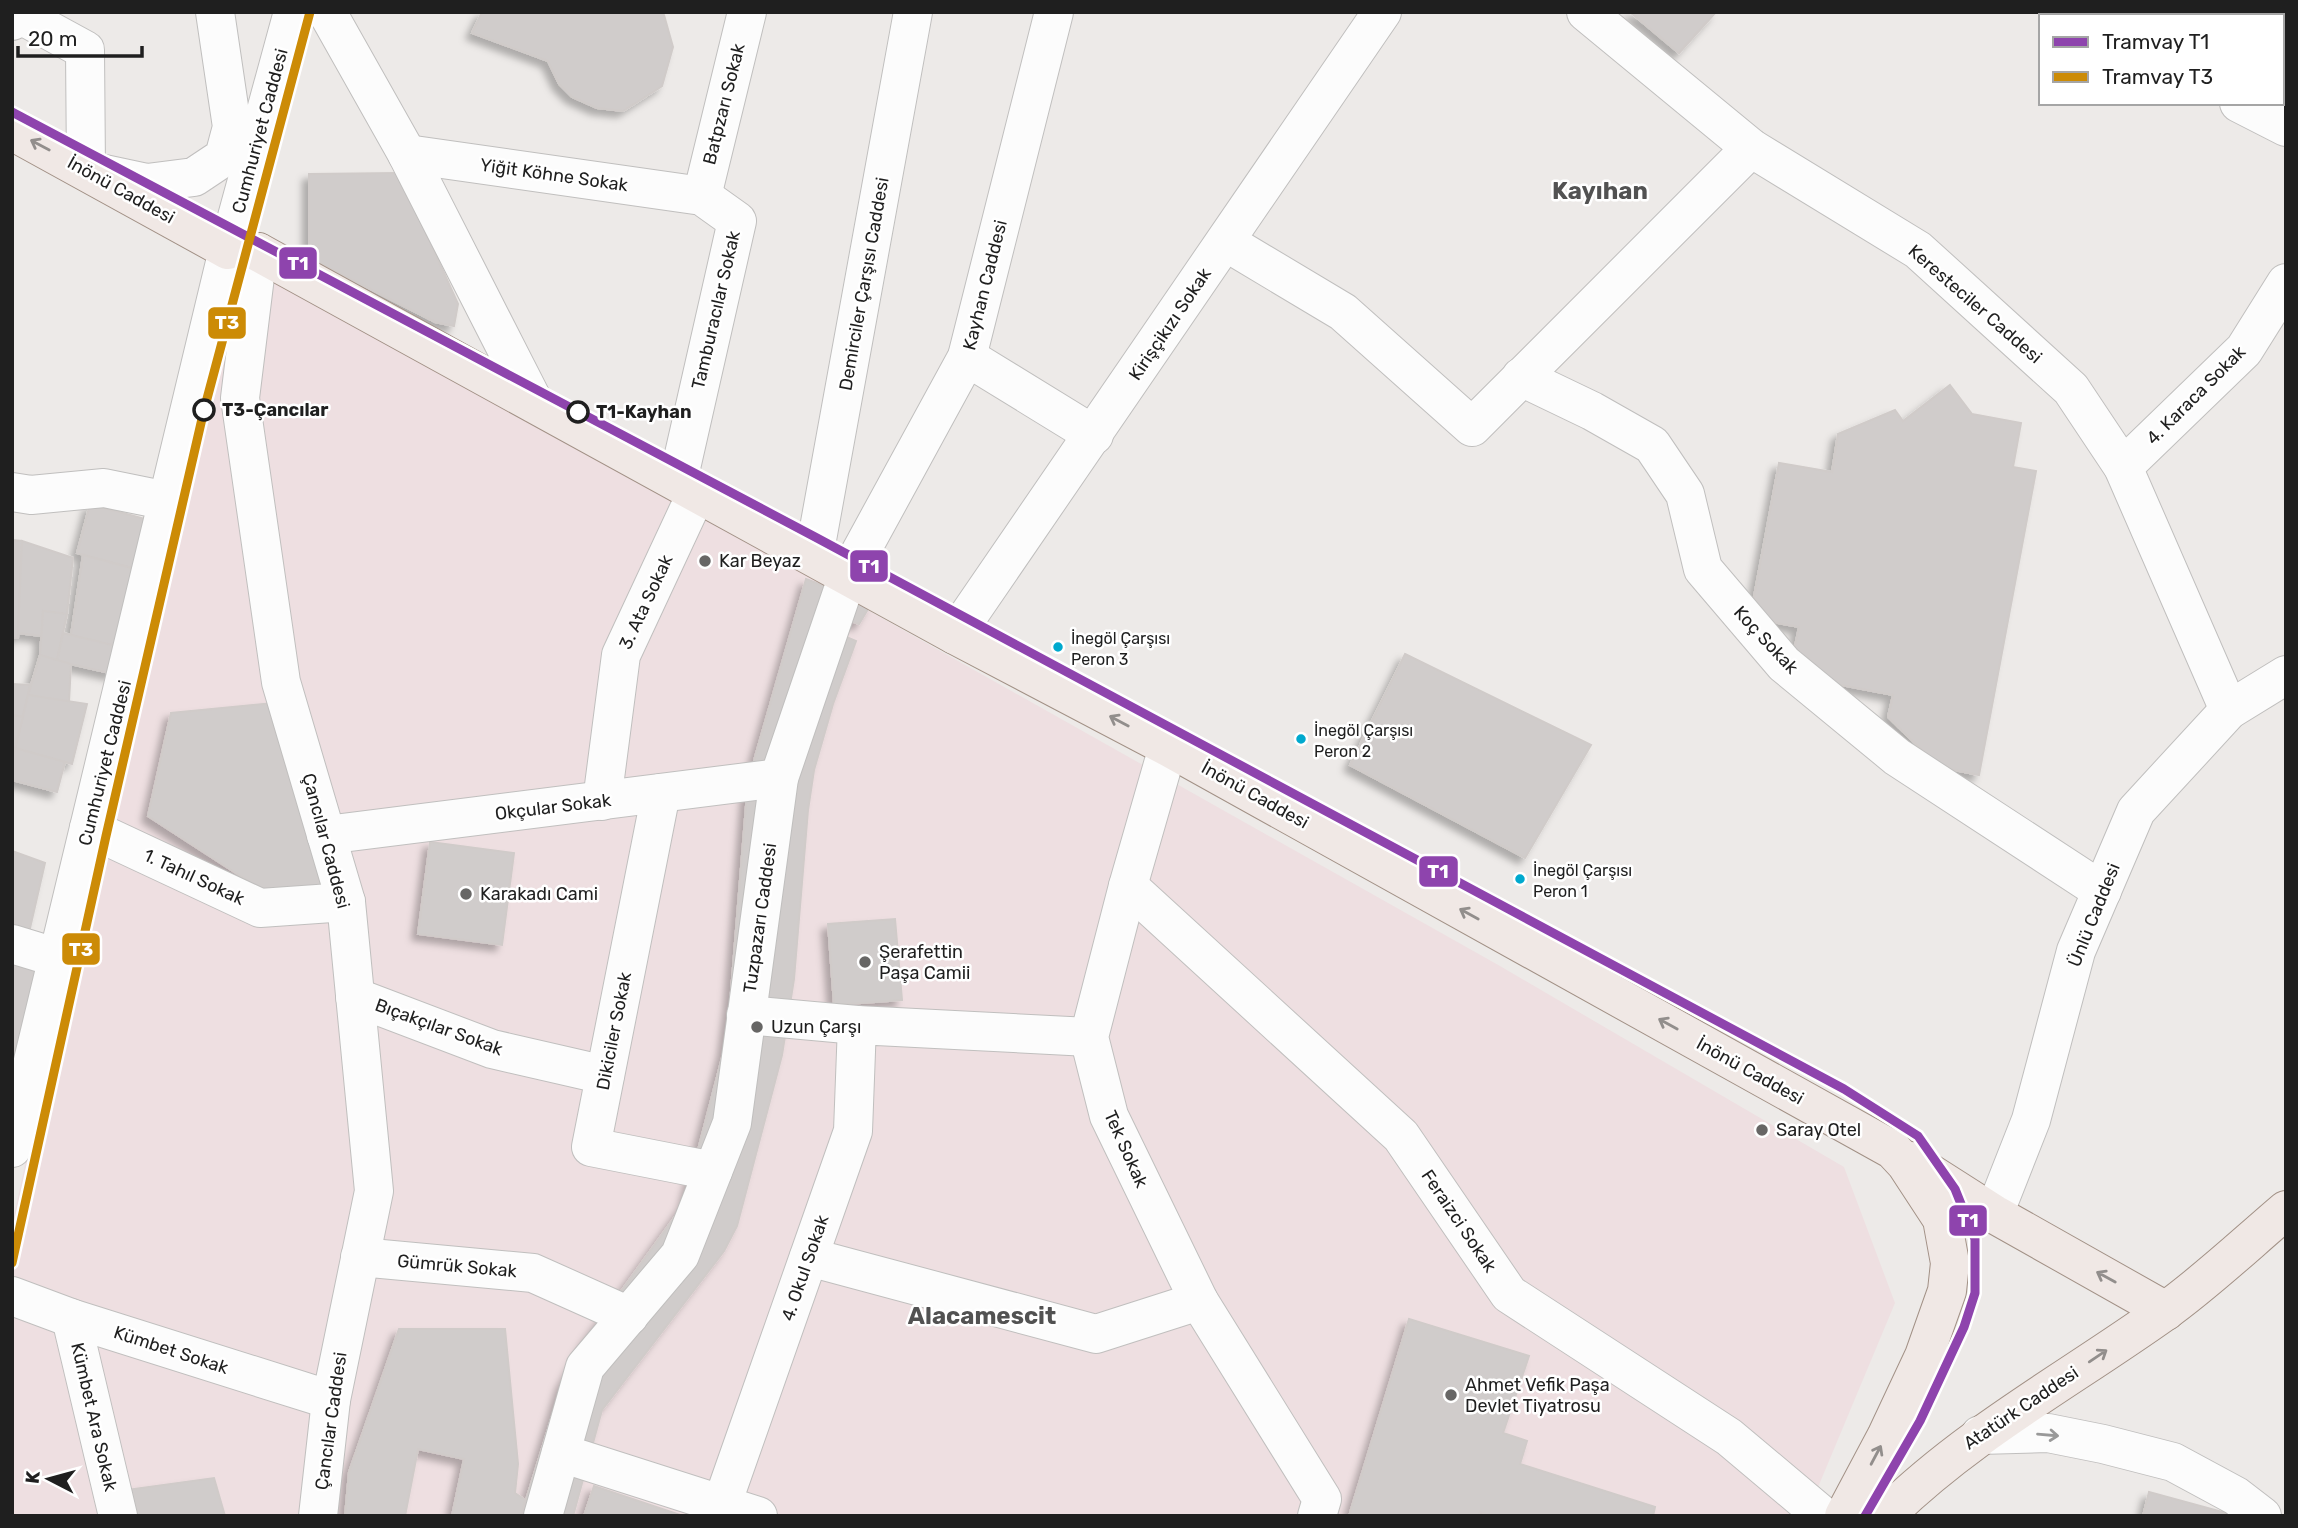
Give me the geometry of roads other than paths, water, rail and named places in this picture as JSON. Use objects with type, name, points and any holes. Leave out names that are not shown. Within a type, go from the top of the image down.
[{"type":"main road","name":"İnönü Caddesi","points":[[12,131],[534,403],[955,635],[1168,747],[1894,1150],[1942,1219],[1950,1263],[1947,1291],[1924,1356],[1886,1437],[1844,1516]]},
{"type":"main road","points":[[1894,1150],[1993,1214],[2166,1311]]},
{"type":"main road","name":"Atatürk Caddesi","points":[[1885,1516],[1914,1487],[1980,1435],[2166,1311],[2286,1210]]},
{"type":"street","points":[[12,20],[19,14],[85,50],[86,170],[147,183],[194,177],[223,157],[232,127],[215,12]]},
{"type":"street","name":"Cumhuriyet Caddesi","points":[[12,1148],[168,501],[243,251],[293,12]]},
{"type":"street","points":[[327,12],[407,154],[534,403]]},
{"type":"street","name":"Batpzarı Sokak","points":[[702,196],[747,12]]},
{"type":"street","name":"Demirciler Çarşısı Caddesi","points":[[814,556],[913,12]]},
{"type":"street","name":"Kayhan Caddesi","points":[[848,575],[967,357],[1054,12]]},
{"type":"street","name":"Kirişçikızı Sokak","points":[[955,635],[1382,12]]},
{"type":"street","name":"Keresteciler Caddesi","points":[[1586,12],[1751,148],[1918,250],[2071,389],[2123,467],[2229,710]]},
{"type":"street","points":[[2243,105],[2286,127]]},
{"type":"street","points":[[1226,242],[1343,312],[1472,427],[1751,148]]},
{"type":"street","name":"Yiğit Köhne Sokak","points":[[407,154],[702,196]]},
{"type":"street","name":"Tamburacılar Sokak","points":[[687,487],[737,221],[702,196]]},
{"type":"street","name":"Çancılar Caddesi","points":[[243,251],[240,398],[281,682],[346,902],[373,1191],[331,1400],[318,1516]]},
{"type":"street","name":"4. Karaca Sokak","points":[[2123,467],[2244,350],[2286,283]]},
{"type":"street","points":[[967,357],[1094,435]]},
{"type":"street","name":"Koç Sokak","points":[[1521,377],[1652,444],[1685,494],[1703,569],[1784,664],[1897,757],[2102,891]]},
{"type":"street","name":"3. Ata Sokak","points":[[603,801],[621,655],[687,487]]},
{"type":"street","points":[[12,492],[31,495],[103,488],[168,501]]},
{"type":"street","name":"Tuzpazarı Caddesi","points":[[543,1516],[585,1367],[680,1255],[732,1123],[779,778],[848,575]]},
{"type":"street","name":"Ünlü Caddesi","points":[[1993,1214],[2031,1120],[2076,951],[2136,811],[2229,710],[2286,675]]},
{"type":"street","name":"Tek Sokak","points":[[1168,747],[1088,1037],[1109,1116],[1199,1301],[1322,1499],[1317,1516]]},
{"type":"street","name":"Okçular Sokak","points":[[326,835],[779,778]]},
{"type":"street","name":"Dikiciler Sokak","points":[[662,793],[591,1147],[713,1171]]},
{"type":"street","name":"1. Tahıl Sokak","points":[[89,828],[260,908],[346,902]]},
{"type":"street","name":"Feraizci Sokak","points":[[1128,886],[1401,1136],[1510,1294],[1729,1437],[1823,1516]]},
{"type":"street","points":[[12,944],[58,958]]},
{"type":"street","name":"Bıçakçılar Sokak","points":[[355,997],[492,1049],[606,1075]]},
{"type":"street","points":[[746,1015],[857,1025],[1088,1037]]},
{"type":"street","name":"4. Okul Sokak","points":[[722,1504],[853,1131],[857,1025]]},
{"type":"street","name":"Gümrük Sokak","points":[[360,1257],[533,1273],[629,1316]]},
{"type":"street","points":[[809,1257],[1096,1334],[1199,1301]]},
{"type":"street","name":"Kümbet Sokak","points":[[12,1296],[71,1318],[331,1400]]},
{"type":"street","name":"Kümbet Ara Sokak","points":[[71,1318],[118,1516]]},
{"type":"street","points":[[1980,1435],[2048,1433],[2173,1462],[2236,1496],[2262,1516]]},
{"type":"street","points":[[561,1453],[758,1516]]},
{"type":"tram line","name":"T3","points":[[12,1263],[204,410],[310,12]]},
{"type":"tram line","name":"T1","points":[[12,112],[817,538],[1844,1089],[1918,1136],[1955,1189],[1975,1239],[1975,1293],[1964,1327],[1920,1421],[1865,1516]]},
{"type":"place","name":"T3-Çancılar","points":[[204,410]]},
{"type":"place","name":"T1-Kayhan","points":[[578,412]]},
{"type":"place","name":"Kar Beyaz","points":[[705,561]]},
{"type":"place","name":"İnegöl Çarşısı Peron 3","points":[[1058,647]]},
{"type":"place","name":"İnegöl Çarşısı Peron 2","points":[[1301,739]]},
{"type":"place","name":"İnegöl Çarşısı Peron 1","points":[[1520,879]]},
{"type":"place","name":"Karakadı Cami","points":[[466,894]]},
{"type":"place","name":"Şerafettin Paşa Camii","points":[[865,962]]},
{"type":"place","name":"Uzun Çarşı","points":[[757,1027]]},
{"type":"place","name":"Saray Otel","points":[[1762,1130]]},
{"type":"place","name":"Ahmet Vefik Paşa Devlet Tiyatrosu","points":[[1451,1395]]},
{"type":"district","name":"Kayıhan","points":[[1600,191]]},
{"type":"district","name":"Alacamescit","points":[[982,1316]]}]
